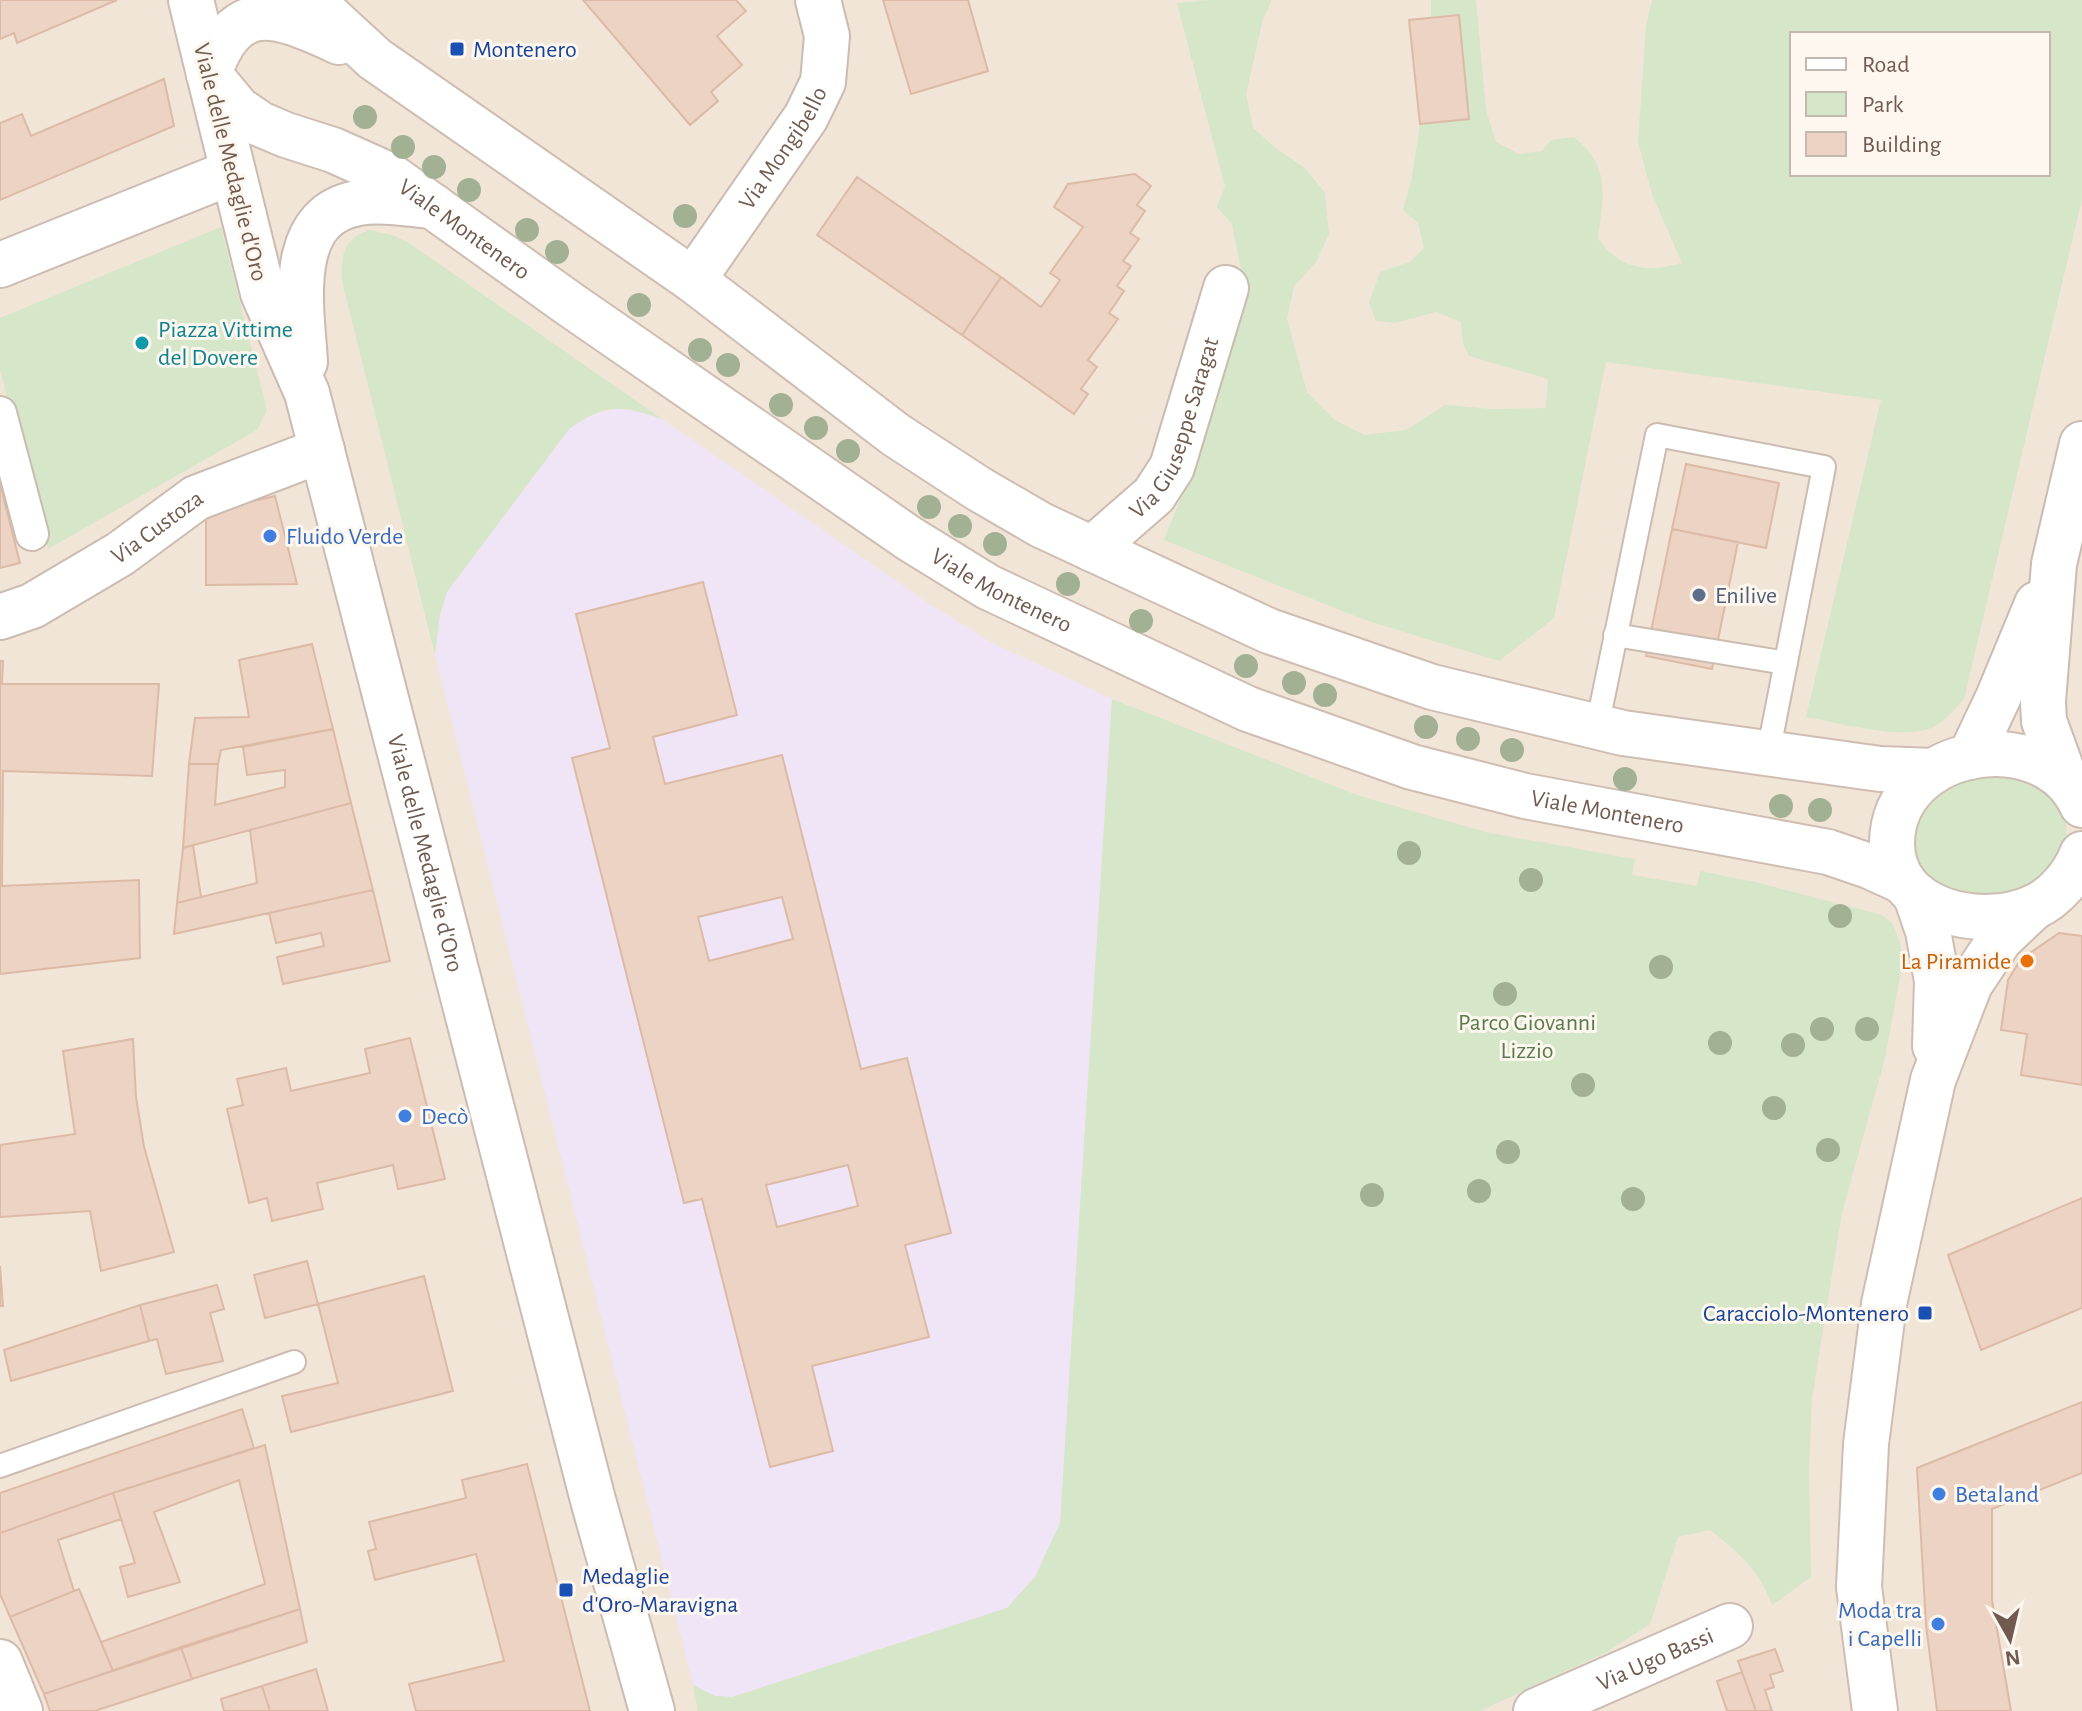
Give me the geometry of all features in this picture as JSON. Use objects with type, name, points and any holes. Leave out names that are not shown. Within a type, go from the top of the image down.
[{"type":"main road","name":"Viale delle Medaglie d'Oro","points":[[191,0],[263,293],[307,393],[593,1500],[652,1711]]},
{"type":"main road","points":[[311,0],[375,59],[693,280],[896,435],[1041,525],[1269,631],[1432,687],[1597,727],[1880,769],[1952,764],[1986,754],[2025,758],[2076,791]]},
{"type":"main road","name":"Via Mongibello","points":[[693,280],[806,117],[823,82],[827,36],[818,0]]},
{"type":"main road","points":[[209,74],[216,48],[229,23],[251,8],[262,7],[375,59]]},
{"type":"main road","name":"Viale Montenero","points":[[209,74],[238,109],[260,124],[333,150],[389,175],[910,539],[975,579],[1248,709],[1426,770],[1525,796],[1828,852],[1869,866],[1952,913],[2000,916],[2055,900]]},
{"type":"main road","points":[[0,265],[232,172]]},
{"type":"main road","points":[[307,393],[300,284],[302,259],[313,235],[324,220],[338,210],[358,203],[433,206]]},
{"type":"main road","name":"Via Giuseppe Saragat","points":[[1092,549],[1154,495],[1172,467],[1226,288]]},
{"type":"main road","points":[[2076,791],[2044,721],[2043,701],[2054,564],[2082,444]]},
{"type":"main road","name":"Via Custoza","points":[[0,617],[32,606],[120,554],[196,498],[322,450]]},
{"type":"main road","points":[[1933,1080],[1937,981],[1928,931],[1894,853],[1895,826],[1913,786],[1952,764],[1998,698],[2054,564]]},
{"type":"main road","points":[[1875,1711],[1859,1587],[1866,1444],[1884,1304],[1933,1080],[1970,984],[2000,939],[2055,900],[2082,854]]},
{"type":"main road","name":"Via Ugo Bassi","points":[[1536,1711],[1730,1626]]},
{"type":"main road","points":[[0,1662],[20,1711]]},
{"type":"street","points":[[0,413],[32,534]]},
{"type":"lane","points":[[1597,727],[1657,435],[1824,467],[1768,754]]},
{"type":"lane","points":[[1615,635],[1786,663]]},
{"type":"lane","points":[[0,1466],[294,1362]]},
{"type":"shaded area","points":[[0,0],[2082,0],[2082,1711],[0,1711]]},
{"type":"shaded area","points":[[626,407],[662,419],[928,603],[989,641],[1112,699],[1061,1523],[1035,1577],[1007,1608],[732,1697],[715,1696],[693,1685],[435,655],[440,614],[447,592],[569,429],[591,414]]},
{"type":"green space","points":[[1272,0],[1263,19],[1246,94],[1253,128],[1305,168],[1325,193],[1329,234],[1316,262],[1294,286],[1287,319],[1307,392],[1335,420],[1364,435],[1406,430],[1445,405],[1492,409],[1546,408],[1548,379],[1469,356],[1463,343],[1461,322],[1436,312],[1395,323],[1376,321],[1369,303],[1380,272],[1410,262],[1424,248],[1418,223],[1403,210],[1412,177],[1420,124],[1469,119],[1459,15],[1431,18],[1431,0],[1476,0],[1486,110],[1496,142],[1519,154],[1542,151],[1551,140],[1574,137],[1586,149],[1600,172],[1603,196],[1598,239],[1625,263],[1657,268],[1682,263],[1652,194],[1638,142],[1646,27],[1652,0],[2082,0],[2082,199],[1964,699],[1937,725],[1912,732],[1866,729],[1806,717],[1881,400],[1606,362],[1554,618],[1499,661],[1365,620],[1164,540],[1187,482],[1241,303],[1241,269],[1232,224],[1217,207],[1225,187],[1177,3]]},
{"type":"green space","points":[[221,227],[267,410],[257,430],[48,549],[0,370],[0,318]]},
{"type":"green space","points":[[369,230],[393,235],[409,243],[662,419],[614,409],[593,414],[569,429],[447,592],[440,614],[435,655],[342,281],[345,249],[354,238]]},
{"type":"green space","name":"Parco Giovanni Lizzio","points":[[1112,699],[1357,795],[1485,832],[1635,859],[1632,875],[1697,886],[1700,871],[1882,915],[1893,924],[1901,946],[1902,966],[1885,1058],[1842,1213],[1812,1398],[1809,1470],[1811,1577],[1772,1605],[1747,1563],[1710,1530],[1678,1537],[1650,1624],[1607,1652],[1480,1711],[698,1711],[693,1685],[715,1696],[732,1697],[1007,1608],[1035,1577],[1060,1523]]},
{"type":"green space","points":[[1987,774],[2029,780],[2057,798],[2066,824],[2062,852],[2042,877],[2011,893],[1987,896],[1947,890],[1928,879],[1919,867],[1914,854],[1916,827],[1921,813],[1940,791],[1956,782]]},
{"type":"building","points":[[0,0],[117,0],[17,43],[14,33],[0,39]]},
{"type":"building","points":[[583,0],[736,0],[746,11],[717,36],[742,65],[711,92],[718,101],[690,125]]},
{"type":"building","points":[[883,0],[968,0],[988,71],[911,94]]},
{"type":"building","points":[[1459,15],[1469,119],[1420,124],[1409,20]]},
{"type":"building","points":[[164,79],[174,126],[0,200],[0,123],[22,114],[31,136]]},
{"type":"building","points":[[1135,174],[1151,186],[1137,205],[1145,211],[1130,233],[1139,239],[1123,261],[1131,266],[1117,286],[1124,291],[1109,313],[1118,319],[1088,360],[1097,367],[1081,389],[1088,394],[1074,414],[962,335],[1001,277],[1041,307],[1060,280],[1050,273],[1083,227],[1054,207],[1068,184]]},
{"type":"building","points":[[857,177],[1001,277],[962,335],[817,235]]},
{"type":"building","points":[[1686,464],[1779,483],[1766,548],[1672,529]]},
{"type":"building","points":[[0,484],[20,563],[0,568]]},
{"type":"building","points":[[275,496],[297,584],[206,585],[206,512]]},
{"type":"building","points":[[1672,529],[1738,542],[1712,669],[1646,656]]},
{"type":"building","points":[[703,582],[737,715],[653,737],[665,784],[782,755],[861,1069],[907,1058],[951,1233],[905,1245],[929,1337],[812,1366],[833,1451],[770,1467],[702,1199],[684,1203],[572,758],[610,748],[576,614]],"holes":[[[782,897],[793,939],[709,961],[698,917]],[[848,1165],[858,1206],[777,1227],[766,1185]]]},
{"type":"building","points":[[312,644],[333,729],[221,750],[218,764],[189,764],[195,718],[249,717],[239,660]]},
{"type":"building","points":[[0,661],[3,661],[2,684],[159,684],[152,776],[3,771],[2,886],[139,880],[140,958],[0,974]]},
{"type":"building","points":[[333,729],[351,803],[183,848],[189,764],[218,764],[215,805],[285,787],[285,770],[247,775],[243,747]]},
{"type":"building","points":[[351,803],[373,890],[174,934],[177,903],[257,883],[250,830]]},
{"type":"building","points":[[193,845],[201,897],[177,903],[183,848]]},
{"type":"building","points":[[373,890],[390,961],[283,984],[277,957],[324,946],[321,933],[276,943],[269,913]]},
{"type":"building","points":[[2059,933],[2082,936],[2082,1085],[2021,1075],[2027,1034],[2001,1030],[2008,980],[2021,959]]},
{"type":"building","points":[[410,1038],[445,1179],[398,1189],[393,1165],[317,1183],[323,1209],[272,1221],[267,1198],[249,1203],[227,1109],[243,1105],[237,1079],[286,1068],[291,1091],[370,1073],[365,1049]]},
{"type":"building","points":[[133,1039],[136,1097],[144,1147],[174,1252],[101,1271],[90,1211],[0,1217],[0,1145],[75,1134],[63,1051]]},
{"type":"building","points":[[2082,1198],[2082,1308],[1981,1350],[1948,1255]]},
{"type":"building","points":[[307,1261],[318,1304],[265,1318],[254,1275]]},
{"type":"building","points":[[0,1266],[3,1306],[0,1306]]},
{"type":"building","points":[[424,1276],[453,1391],[291,1432],[282,1396],[338,1383],[318,1304]]},
{"type":"building","points":[[217,1285],[224,1309],[210,1313],[223,1361],[166,1374],[157,1339],[149,1341],[140,1305]]},
{"type":"building","points":[[140,1305],[149,1341],[11,1381],[4,1350]]},
{"type":"building","points":[[2082,1402],[2082,1473],[1992,1509],[1992,1600],[2011,1711],[1937,1711],[1926,1625],[1917,1468]]},
{"type":"building","points":[[242,1409],[254,1448],[0,1533],[0,1493]]},
{"type":"building","points":[[265,1445],[300,1609],[113,1671],[101,1642],[265,1584],[239,1480],[154,1512],[180,1582],[128,1597],[120,1567],[135,1563],[113,1493]]},
{"type":"building","points":[[527,1464],[590,1711],[416,1711],[409,1684],[504,1661],[476,1554],[375,1580],[368,1551],[376,1549],[369,1522],[466,1498],[462,1480]]},
{"type":"building","points":[[113,1493],[121,1519],[58,1540],[74,1591],[10,1617],[0,1594],[0,1533]]},
{"type":"building","points":[[79,1589],[113,1671],[44,1694],[10,1617]]},
{"type":"building","points":[[300,1609],[307,1642],[192,1679],[181,1647]]},
{"type":"building","points":[[181,1647],[192,1679],[95,1711],[50,1711],[44,1694]]},
{"type":"building","points":[[1775,1649],[1783,1671],[1770,1675],[1774,1687],[1765,1690],[1772,1711],[1756,1711],[1738,1661]]},
{"type":"building","points":[[316,1669],[328,1711],[270,1711],[262,1686]]},
{"type":"building","points":[[1742,1672],[1756,1711],[1727,1711],[1717,1681]]},
{"type":"building","points":[[262,1686],[270,1711],[224,1711],[221,1699]]},
{"type":"place","name":"Montenero","points":[[457,49]]},
{"type":"place","name":"Piazza Vittime del Dovere","points":[[142,343]]},
{"type":"place","name":"Fluido Verde","points":[[270,536]]},
{"type":"place","name":"Enilive","points":[[1699,595]]},
{"type":"place","name":"La Piramide","points":[[2027,961]]},
{"type":"place","name":"Decò","points":[[405,1116]]},
{"type":"place","name":"Caracciolo-Montenero","points":[[1925,1313]]},
{"type":"place","name":"Betaland","points":[[1939,1494]]},
{"type":"place","name":"Medaglie d'Oro-Maravigna","points":[[566,1590]]},
{"type":"place","name":"Moda tra i Capelli","points":[[1938,1624]]}]
